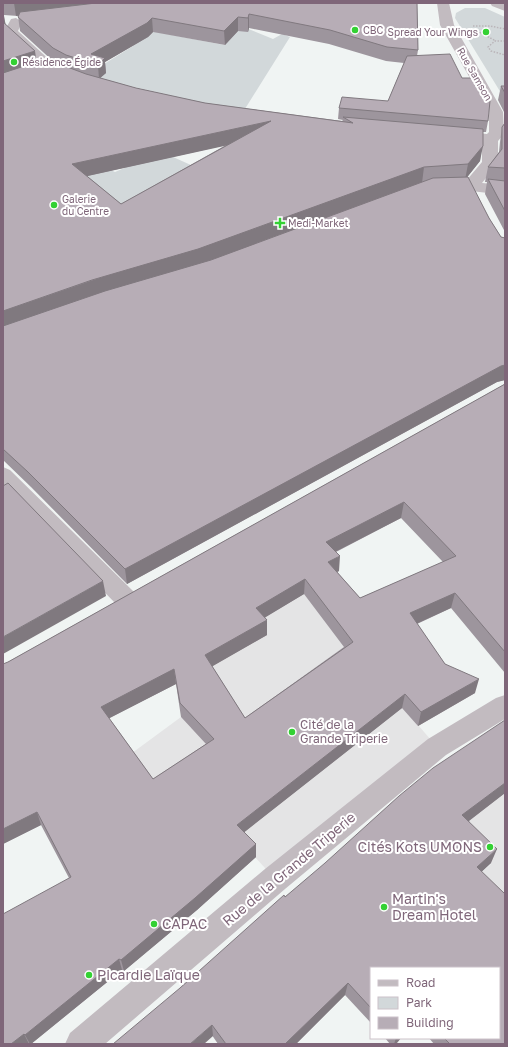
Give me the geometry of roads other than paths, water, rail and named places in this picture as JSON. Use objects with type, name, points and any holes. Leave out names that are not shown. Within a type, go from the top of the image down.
[{"type":"street","name":"Rue Samson","points":[[443,3],[447,25],[496,112],[497,134],[490,139],[490,163],[475,193]]},
{"type":"street","points":[[496,3],[505,7]]},
{"type":"street","points":[[30,20],[9,21],[11,32],[43,70],[77,78]]},
{"type":"street","points":[[437,134],[490,139]]},
{"type":"street","points":[[429,187],[475,193],[505,190]]},
{"type":"street","points":[[3,475],[135,593],[105,610]]},
{"type":"street","name":"Rue de la Grande Triperie","points":[[81,1044],[269,884],[437,747],[505,706]]},
{"type":"place","name":"CBC","points":[[355,30]]},
{"type":"place","name":"Spread Your Wings","points":[[486,32]]},
{"type":"place","name":"Résidence Égide","points":[[14,62]]},
{"type":"place","name":"Galerie du Centre","points":[[54,205]]},
{"type":"place","name":"Medi-Market","points":[[280,223]]},
{"type":"place","name":"Cité de la Grande Triperie","points":[[292,732]]},
{"type":"place","name":"Cités Kots UMONS","points":[[490,847]]},
{"type":"place","name":"Martin's Dream Hotel","points":[[384,907]]},
{"type":"place","name":"CAPAC","points":[[154,924]]},
{"type":"place","name":"Picardie Laïque","points":[[89,975]]}]
